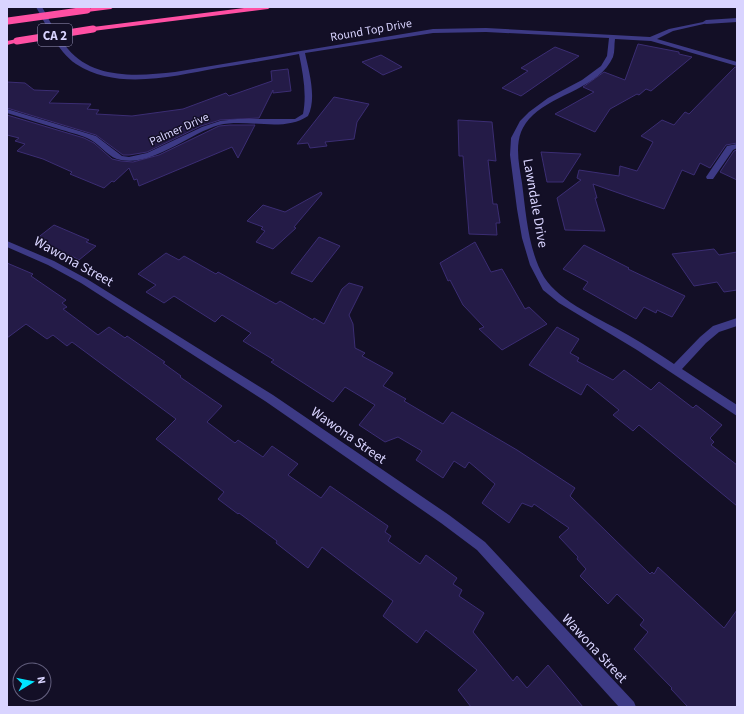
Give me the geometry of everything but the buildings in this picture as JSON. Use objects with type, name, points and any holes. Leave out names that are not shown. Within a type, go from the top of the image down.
[{"type":"highway","name":"CA 2","points":[[8,21],[111,7]]},
{"type":"highway","name":"CA 2","points":[[7,43],[268,7]]},
{"type":"street","name":"Round Top Drive","points":[[39,7],[60,43],[78,62],[90,68],[126,77],[150,77],[175,74],[433,31],[486,30],[651,39],[737,64]]},
{"type":"street","points":[[651,39],[671,30],[706,22],[737,20]]},
{"type":"street","name":"Lawndale Drive","points":[[612,37],[610,57],[603,66],[582,82],[550,98],[531,112],[520,124],[514,138],[514,155],[525,232],[536,268],[545,286],[562,301],[584,316],[626,338],[737,411]]},
{"type":"street","name":"Palmer Drive","points":[[7,111],[57,125],[93,138],[120,158],[140,157],[160,150],[204,128],[220,123],[297,121],[306,115],[309,103],[308,83],[302,53]]},
{"type":"street","points":[[710,177],[730,148],[737,146]]},
{"type":"street","name":"Wawona Street","points":[[7,244],[51,262],[84,281],[269,398],[444,519],[480,546],[629,707]]},
{"type":"street","points":[[675,370],[703,340],[716,330],[737,322]]}]
